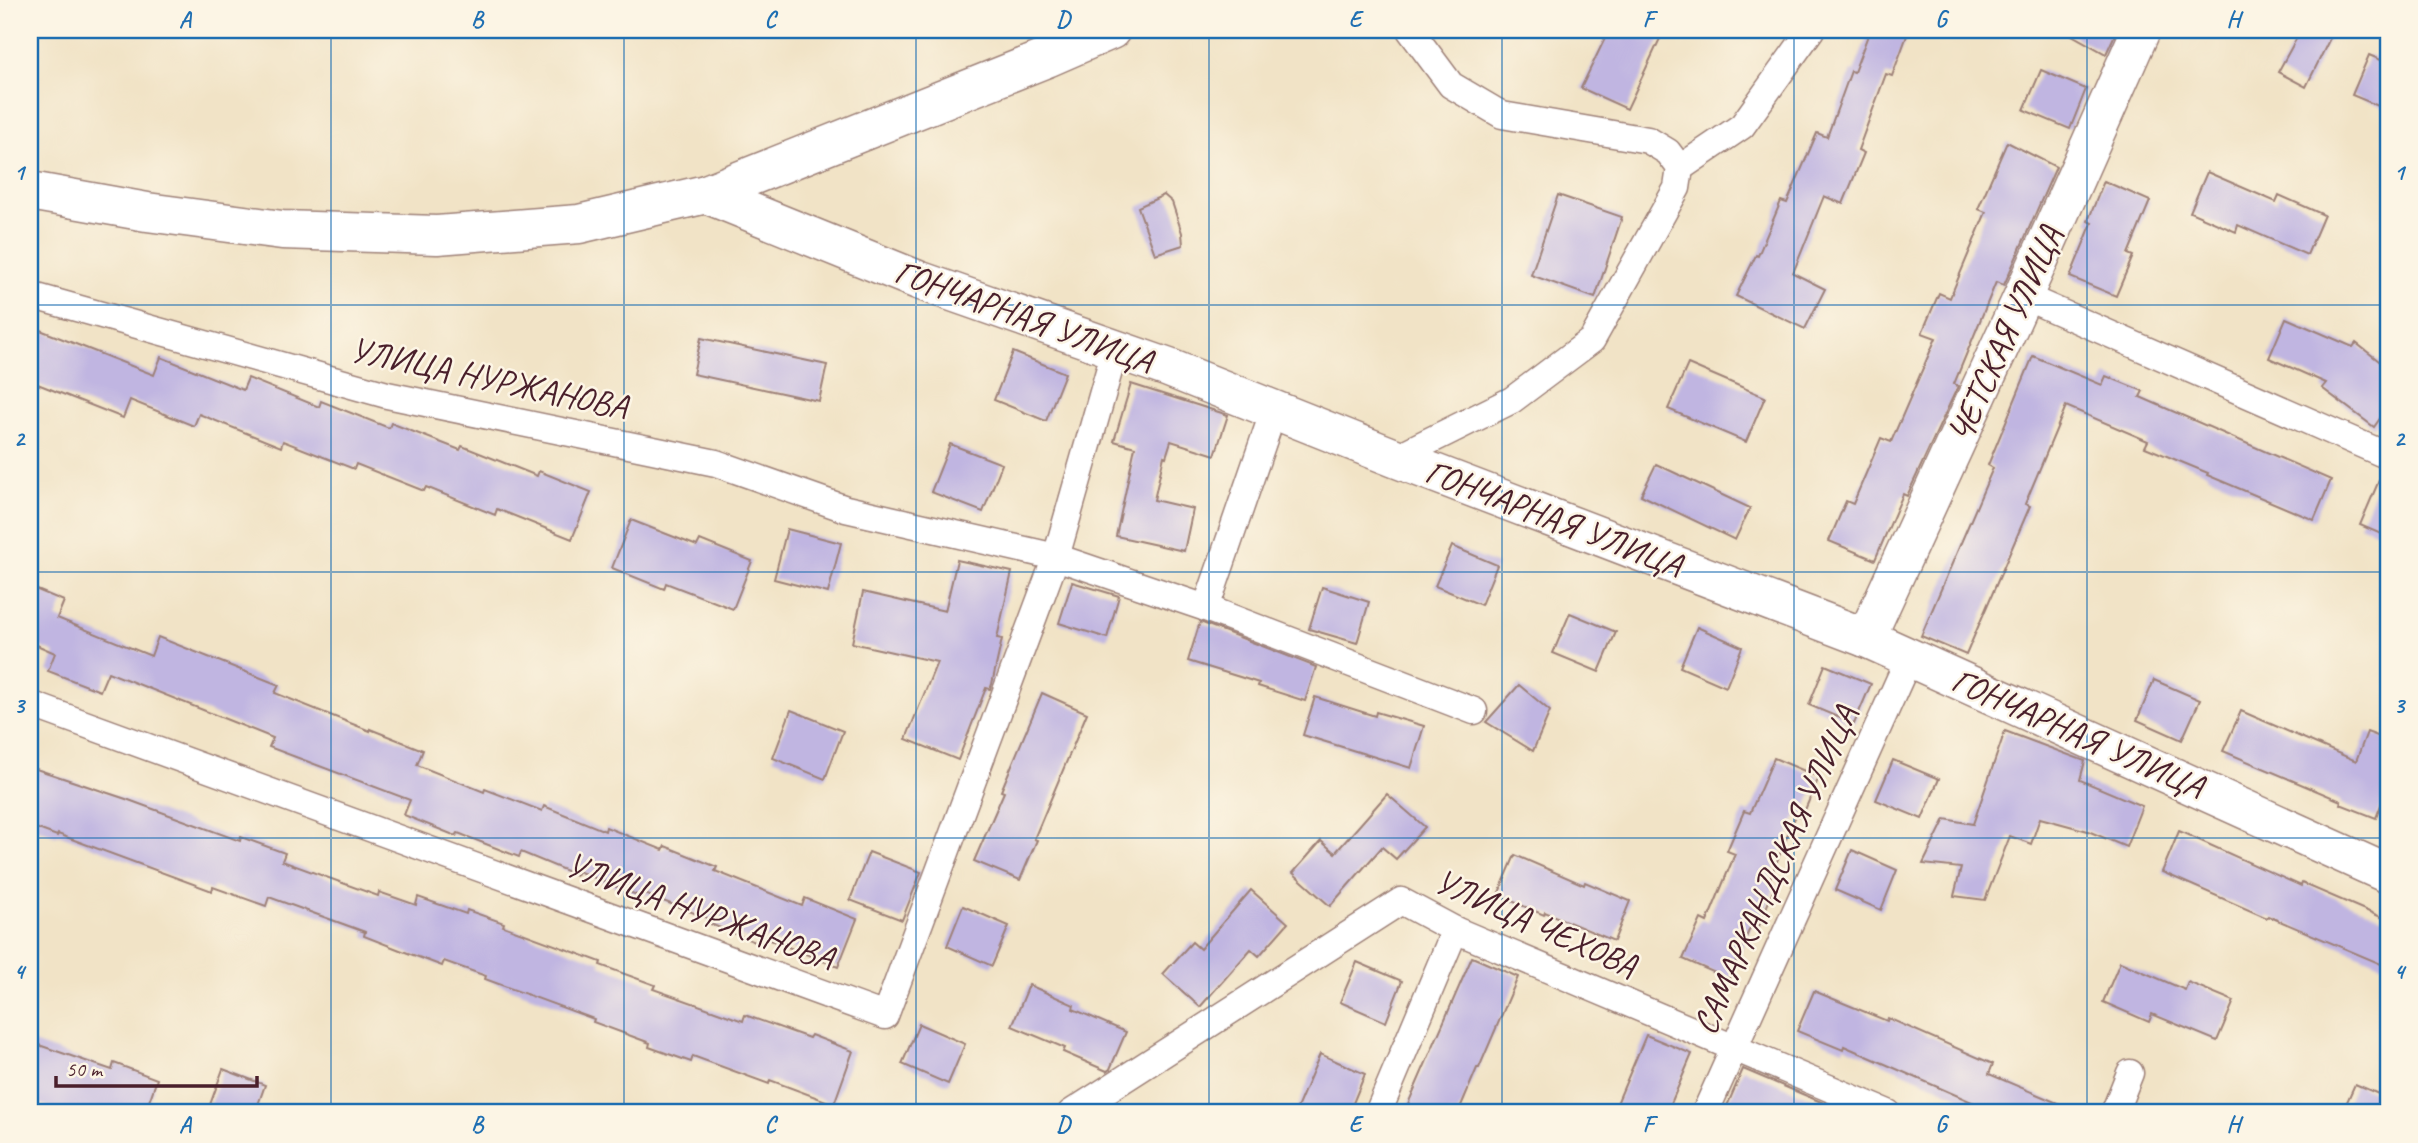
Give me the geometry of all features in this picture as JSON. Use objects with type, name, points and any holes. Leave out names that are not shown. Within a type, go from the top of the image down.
[{"type":"street","points":[[30,191],[147,212],[282,230],[437,235],[579,224],[706,194],[1049,58],[1111,30]]},
{"type":"street","points":[[1395,458],[1512,400],[1592,340],[1677,188],[1680,168],[1668,152],[1648,140],[1502,116],[1451,85],[1410,30]]},
{"type":"street","points":[[1680,168],[1742,126],[1811,30]]},
{"type":"street","name":"ЧЕТСКАЯ УЛИЦА","points":[[1866,638],[2023,296],[2141,30]]},
{"type":"street","name":"ГОНЧАРНАЯ УЛИЦА","points":[[706,194],[918,280],[1274,410],[1866,638],[2388,874]]},
{"type":"street","name":"УЛИЦА НУРЖАНОВА","points":[[30,295],[387,395],[716,463],[846,509],[1056,556]]},
{"type":"street","points":[[2023,296],[2388,456]]},
{"type":"street","name":"УЛИЦА НУРЖАНОВА","points":[[30,705],[885,1016],[1056,556],[1115,350]]},
{"type":"street","points":[[1206,608],[1274,410]]},
{"type":"street","points":[[1056,556],[1206,608],[1475,711]]},
{"type":"street","name":"САМАРКАНДСКАЯ УЛИЦА","points":[[1705,1113],[1910,656]]},
{"type":"street","name":"УЛИЦА ЧЕХОВА","points":[[1071,1113],[1401,901],[1455,930],[1888,1113]]},
{"type":"street","points":[[1378,1113],[1455,930]]},
{"type":"street","points":[[2114,1113],[2130,1073]]},
{"type":"building","points":[[1609,30],[1664,30],[1627,109],[1581,88]]},
{"type":"building","points":[[1870,30],[1909,30],[1892,76],[1886,74],[1858,150],[1864,153],[1843,204],[1824,196],[1793,273],[1825,289],[1805,329],[1736,296],[1756,255],[1758,256],[1781,201],[1787,203],[1817,133],[1827,137],[1851,71],[1854,72]]},
{"type":"building","points":[[2063,30],[2117,30],[2106,54]]},
{"type":"building","points":[[2301,30],[2334,30],[2306,87],[2278,72]]},
{"type":"building","points":[[2369,55],[2388,63],[2388,110],[2352,95]]},
{"type":"building","points":[[2041,70],[2086,89],[2070,129],[2024,110]]},
{"type":"building","points":[[2007,142],[2056,167],[2004,285],[1996,282],[1954,384],[1958,386],[1907,496],[1903,494],[1875,560],[1829,541],[1846,501],[1853,504],[1881,438],[1891,442],[1936,338],[1922,333],[1939,293],[1950,298],[1986,212],[1978,209]]},
{"type":"building","points":[[2207,172],[2276,202],[2279,195],[2324,215],[2307,255],[2238,225],[2236,232],[2190,212]]},
{"type":"building","points":[[2104,181],[2150,201],[2128,254],[2133,256],[2116,296],[2070,277],[2092,223],[2088,221]]},
{"type":"building","points":[[1164,195],[1172,202],[1183,245],[1155,254],[1138,207]]},
{"type":"building","points":[[1558,195],[1622,217],[1595,298],[1531,275]]},
{"type":"building","points":[[2286,318],[2353,347],[2356,343],[2388,368],[2388,407],[2374,427],[2322,388],[2326,383],[2269,358]]},
{"type":"building","points":[[30,326],[154,375],[161,357],[243,390],[248,378],[319,407],[321,401],[389,428],[391,423],[460,450],[462,446],[537,476],[539,471],[591,492],[572,539],[497,509],[495,515],[426,487],[424,491],[356,464],[354,469],[283,441],[281,447],[199,414],[194,426],[130,400],[123,418],[30,381]]},
{"type":"building","points":[[701,338],[827,365],[819,401],[693,374]]},
{"type":"building","points":[[1013,352],[1065,373],[1046,421],[994,400]]},
{"type":"building","points":[[2033,356],[2102,385],[2106,376],[2143,391],[2140,397],[2331,480],[2314,520],[2145,447],[2148,441],[2066,406],[2025,504],[2030,506],[1966,655],[1921,636],[1993,468],[1988,465]]},
{"type":"building","points":[[1688,364],[1765,397],[1746,442],[1668,409]]},
{"type":"building","points":[[1131,384],[1228,415],[1215,455],[1171,441],[1166,457],[1164,456],[1154,500],[1193,509],[1184,551],[1116,536],[1135,447],[1114,441]]},
{"type":"building","points":[[950,444],[1002,464],[983,512],[931,492]]},
{"type":"building","points":[[1656,464],[1750,508],[1735,540],[1641,495]]},
{"type":"building","points":[[2383,471],[2388,472],[2388,537],[2360,525]]},
{"type":"building","points":[[631,520],[697,546],[700,540],[752,561],[733,609],[666,583],[664,589],[612,568]]},
{"type":"building","points":[[787,529],[841,543],[828,593],[774,579]]},
{"type":"building","points":[[1452,546],[1497,565],[1481,605],[1435,586]]},
{"type":"building","points":[[957,560],[1012,572],[997,638],[1002,639],[992,684],[990,689],[986,688],[958,760],[906,739],[937,662],[852,643],[863,592],[945,611]]},
{"type":"building","points":[[1072,582],[1119,596],[1107,638],[1059,623]]},
{"type":"building","points":[[30,587],[64,601],[57,618],[151,656],[158,637],[279,685],[275,693],[423,750],[417,765],[484,792],[485,789],[542,811],[544,806],[605,831],[606,827],[663,850],[665,846],[717,867],[715,871],[802,906],[805,898],[857,919],[838,967],[763,937],[760,944],[708,923],[710,919],[640,892],[639,896],[578,871],[576,875],[521,852],[519,857],[404,815],[410,800],[269,747],[273,738],[108,672],[100,691],[48,671],[55,653],[30,642]]},
{"type":"building","points":[[1322,587],[1369,602],[1357,643],[1309,629]]},
{"type":"building","points":[[1570,613],[1616,632],[1599,672],[1553,653]]},
{"type":"building","points":[[1200,622],[1316,667],[1305,701],[1258,686],[1259,683],[1188,661]]},
{"type":"building","points":[[1697,627],[1742,647],[1726,687],[1680,667]]},
{"type":"building","points":[[1825,665],[1871,684],[1854,724],[1809,705]]},
{"type":"building","points":[[2154,680],[2200,700],[2182,740],[2137,720]]},
{"type":"building","points":[[1519,685],[1550,711],[1533,751],[1486,722]]},
{"type":"building","points":[[1042,693],[1087,713],[1034,839],[1037,840],[1020,880],[974,861]]},
{"type":"building","points":[[1315,697],[1375,716],[1376,712],[1424,726],[1411,768],[1303,735]]},
{"type":"building","points":[[791,710],[843,731],[825,779],[773,758]]},
{"type":"building","points":[[2241,711],[2356,761],[2367,732],[2388,740],[2388,786],[2376,818],[2223,751]]},
{"type":"building","points":[[2005,731],[2085,761],[2080,780],[2142,806],[2126,847],[2088,831],[2040,818],[2031,844],[2010,836],[1985,900],[1954,896],[1961,868],[1923,864],[1945,819],[1973,824]]},
{"type":"building","points":[[1774,758],[1819,777],[1802,817],[1796,815],[1768,883],[1775,886],[1759,926],[1752,923],[1729,979],[1683,959],[1701,919],[1707,922],[1735,854],[1727,851],[1744,811],[1750,813]]},
{"type":"building","points":[[1893,760],[1939,779],[1922,819],[1876,800]]},
{"type":"building","points":[[30,767],[240,841],[241,837],[285,853],[282,861],[378,896],[379,892],[416,905],[418,897],[466,914],[467,910],[601,962],[600,965],[655,985],[653,989],[743,1021],[745,1015],[853,1051],[834,1104],[693,1056],[691,1062],[649,1047],[650,1043],[593,1022],[594,1019],[485,979],[486,976],[444,961],[442,966],[364,936],[365,932],[269,897],[266,906],[213,887],[212,891],[30,826]]},
{"type":"building","points":[[1387,794],[1425,827],[1396,859],[1382,847],[1330,906],[1293,873],[1321,841],[1335,853]]},
{"type":"building","points":[[2179,831],[2301,886],[2302,883],[2388,920],[2388,967],[2162,872]]},
{"type":"building","points":[[1852,850],[1897,870],[1881,910],[1835,890]]},
{"type":"building","points":[[869,852],[921,872],[902,920],[850,900]]},
{"type":"building","points":[[1515,855],[1584,885],[1585,882],[1630,901],[1614,941],[1498,895]]},
{"type":"building","points":[[1251,890],[1288,923],[1259,956],[1251,949],[1200,1007],[1163,974],[1192,942],[1200,949]]},
{"type":"building","points":[[963,906],[1009,926],[992,966],[947,946]]},
{"type":"building","points":[[1472,957],[1518,977],[1479,1068],[1458,1113],[1404,1113]]},
{"type":"building","points":[[1357,962],[1402,981],[1386,1022],[1340,1002]]},
{"type":"building","points":[[2120,962],[2185,990],[2188,982],[2234,1001],[2217,1041],[2152,1014],[2149,1022],[2103,1002]]},
{"type":"building","points":[[1029,985],[1074,1005],[1073,1009],[1126,1032],[1110,1069],[1107,1071],[1063,1052],[1065,1048],[1012,1026]]},
{"type":"building","points":[[1814,991],[1887,1021],[1888,1018],[1993,1064],[1989,1074],[2081,1113],[1978,1113],[1981,1106],[1844,1046],[1843,1050],[1797,1031]]},
{"type":"building","points":[[919,1024],[965,1044],[948,1084],[902,1064]]},
{"type":"building","points":[[1646,1035],[1692,1054],[1667,1113],[1613,1113]]},
{"type":"building","points":[[30,1042],[112,1070],[114,1063],[157,1079],[145,1113],[66,1113],[30,1100]]},
{"type":"building","points":[[1320,1054],[1365,1074],[1349,1113],[1295,1113]]},
{"type":"building","points":[[223,1069],[265,1085],[255,1113],[207,1113]]},
{"type":"building","points":[[1743,1069],[1788,1088],[1847,1113],[1724,1113]]},
{"type":"building","points":[[2355,1084],[2388,1098],[2388,1113],[2342,1113]]}]
